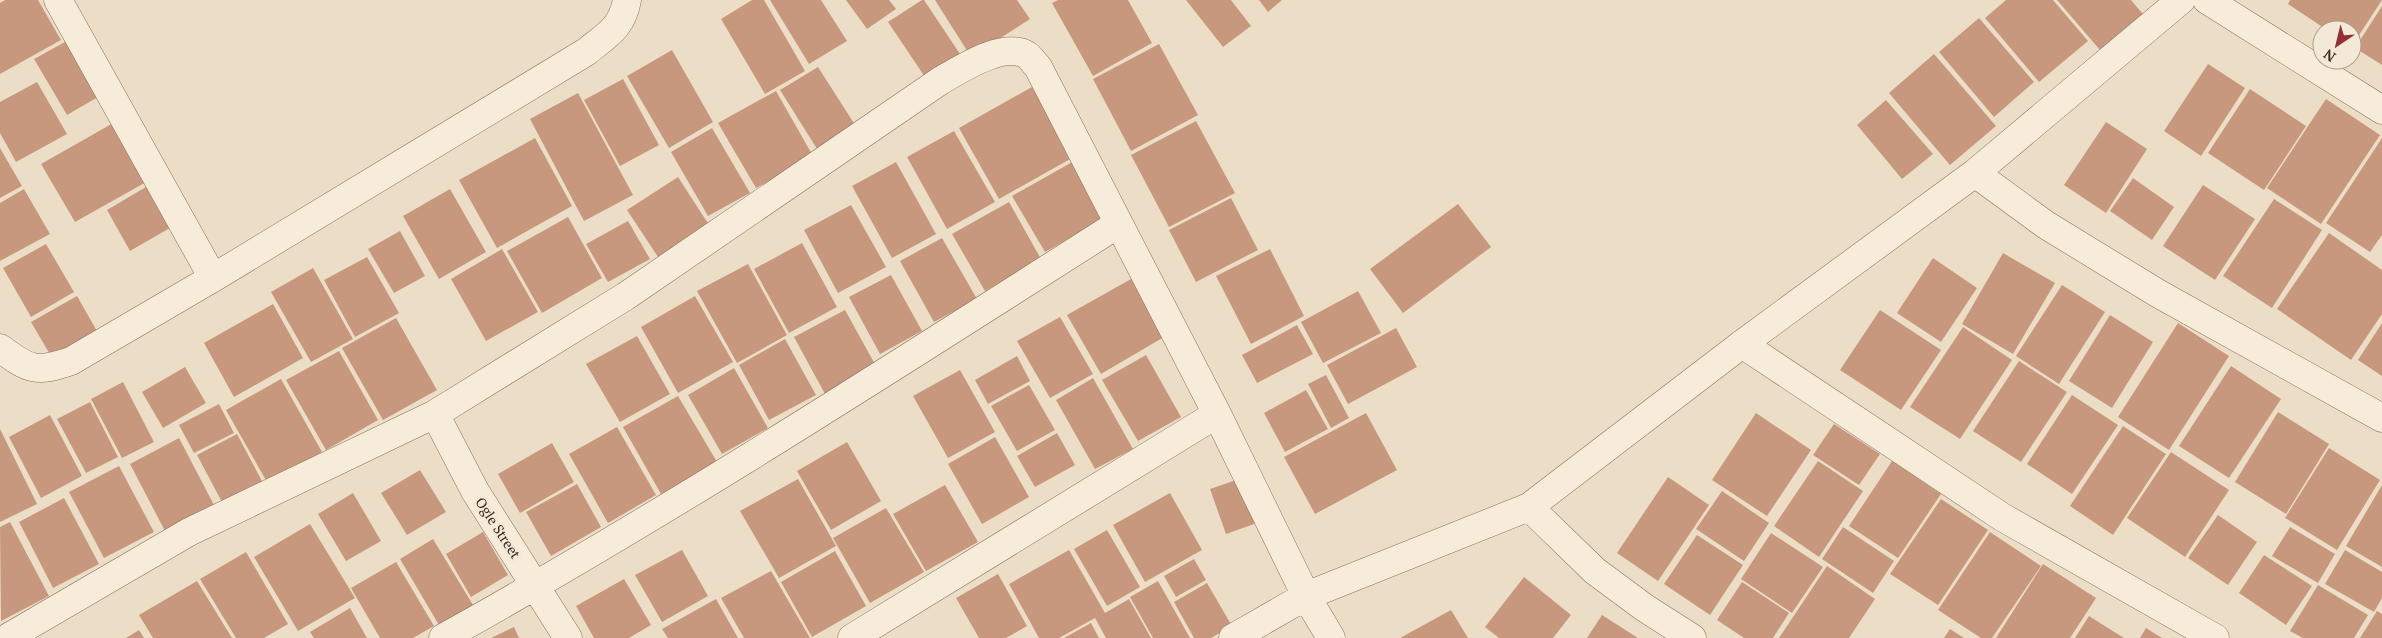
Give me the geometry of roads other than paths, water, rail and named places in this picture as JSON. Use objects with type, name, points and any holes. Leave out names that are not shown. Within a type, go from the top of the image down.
[{"type":"street","points":[[58,0],[213,278]]},
{"type":"street","points":[[0,348],[22,364],[47,369],[71,361],[213,278],[586,52],[616,28],[624,15],[627,0]]},
{"type":"street","points":[[1233,638],[1306,596],[1529,507],[1742,344],[1975,173],[2182,0]]},
{"type":"street","points":[[2207,0],[2382,110]]},
{"type":"street","points":[[7,638],[189,532],[435,414],[626,296],[940,81],[974,61],[994,54],[1010,52],[1027,55],[1038,67],[1216,414],[1306,596],[1331,638]]},
{"type":"street","points":[[1975,173],[2046,225],[2159,294],[2382,418]]},
{"type":"street","points":[[443,638],[536,586],[855,391],[1118,224]]},
{"type":"street","points":[[1742,344],[2002,517],[2215,638]]},
{"type":"street","name":"Ogle Street","points":[[435,414],[475,491],[568,638]]},
{"type":"street","points":[[852,638],[1216,414]]},
{"type":"street","points":[[1529,507],[1595,571],[1645,608],[1692,638]]}]
